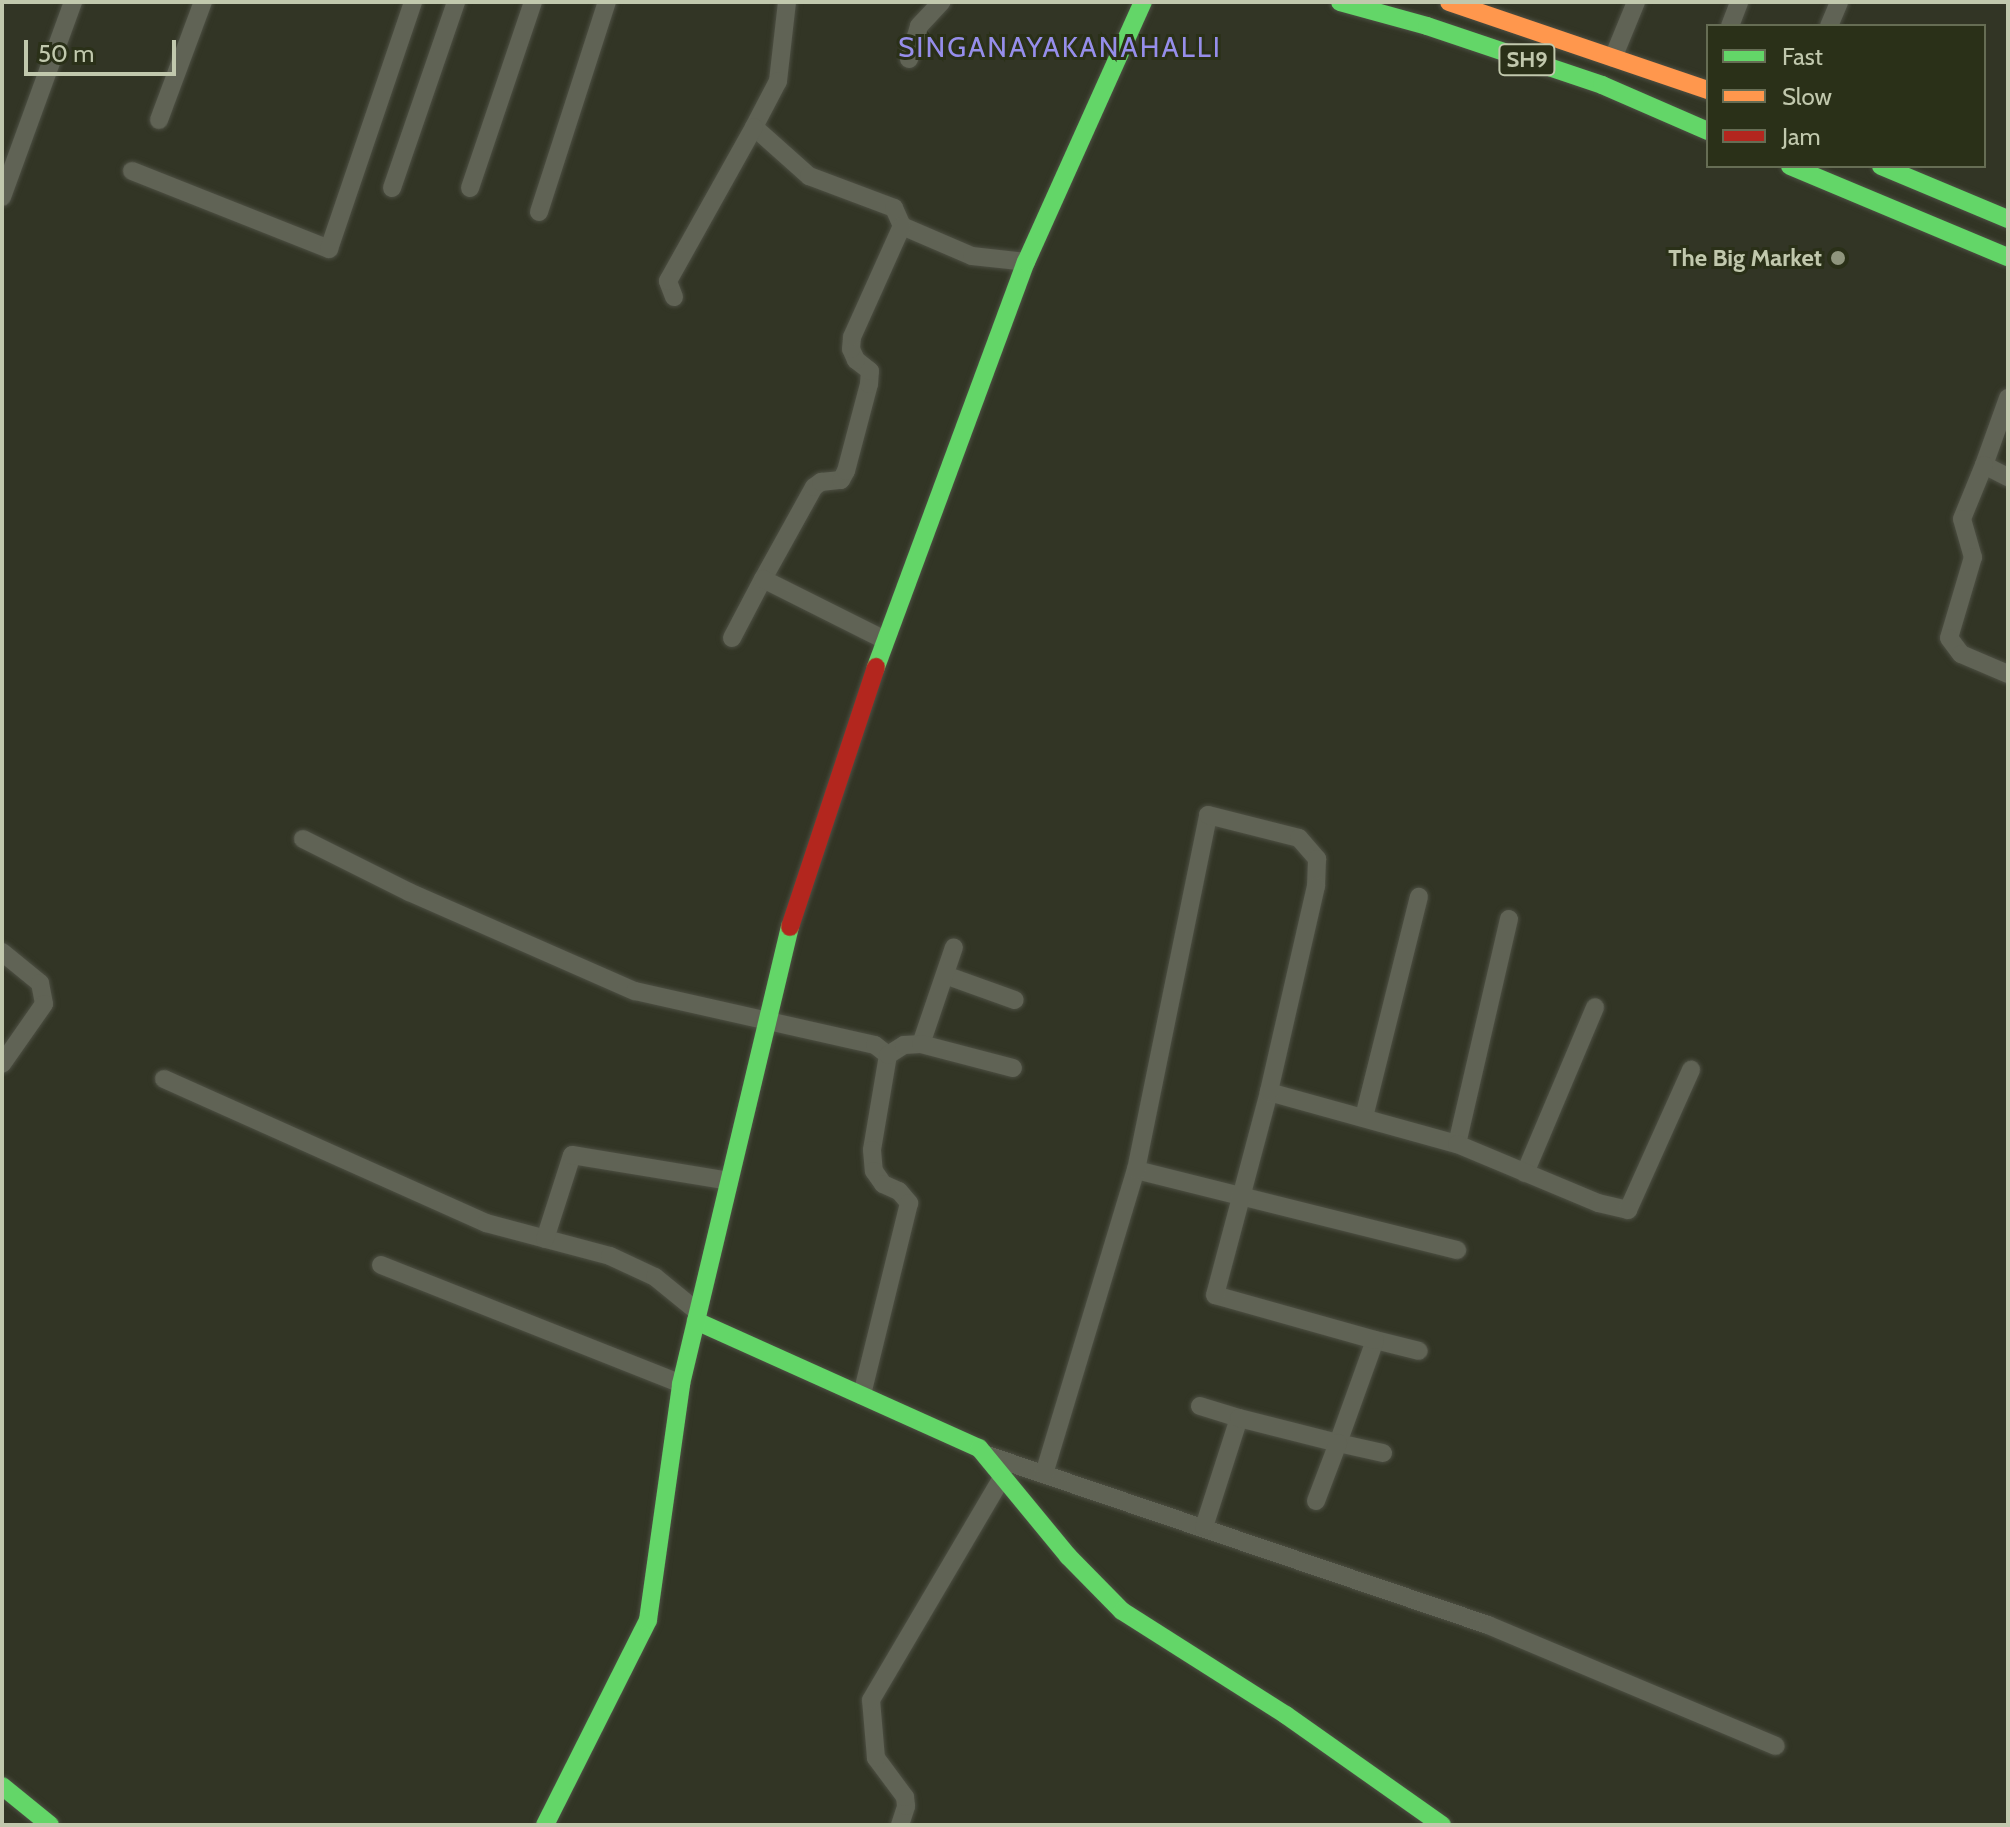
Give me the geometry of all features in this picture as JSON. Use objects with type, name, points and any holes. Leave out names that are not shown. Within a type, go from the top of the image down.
[{"type":"main road","points":[[545,1825],[648,1620],[681,1384],[790,928],[885,640],[1026,262],[1143,2]]},
{"type":"main road","name":"SH9","points":[[1340,2],[1427,26],[1602,85],[1706,130]]},
{"type":"main road","name":"SH9","points":[[1449,2],[1706,87]]},
{"type":"main road","points":[[1795,168],[2008,257]]},
{"type":"main road","points":[[1886,168],[2008,219]]},
{"type":"main road","points":[[697,1316],[965,1441],[984,1454],[1068,1556],[1122,1611],[1286,1715],[1442,1825]]},
{"type":"main road","points":[[2,1786],[50,1825]]},
{"type":"street","points":[[2,197],[73,2]]},
{"type":"street","points":[[159,120],[203,2]]},
{"type":"street","points":[[132,171],[329,249],[413,2]]},
{"type":"street","points":[[392,188],[456,2]]},
{"type":"street","points":[[470,188],[533,2]]},
{"type":"street","points":[[539,212],[607,2]]},
{"type":"street","points":[[674,297],[668,281],[778,81],[787,2]]},
{"type":"street","points":[[909,59],[919,26],[941,2]]},
{"type":"street","points":[[1613,58],[1636,2]]},
{"type":"street","points":[[1731,24],[1739,2]]},
{"type":"street","points":[[1830,24],[1839,2]]},
{"type":"street","points":[[754,127],[809,176],[894,208],[902,226],[972,256],[1026,262]]},
{"type":"street","points":[[732,638],[814,487],[821,482],[841,480],[846,471],[870,371],[856,360],[851,349],[852,337],[902,226]]},
{"type":"street","points":[[2008,398],[1962,519],[1973,557],[1949,638],[1961,654],[2008,674]]},
{"type":"street","points":[[1984,465],[2008,477]]},
{"type":"street","points":[[763,579],[885,640]]},
{"type":"street","points":[[1044,1474],[1136,1170],[1208,815],[1299,838],[1317,859],[1316,886],[1269,1092],[1215,1295],[1419,1351]]},
{"type":"street","points":[[303,839],[409,892],[635,991],[875,1045],[888,1055]]},
{"type":"street","points":[[1364,1117],[1419,897]]},
{"type":"street","points":[[1457,1144],[1509,919]]},
{"type":"street","points":[[921,1044],[954,947]]},
{"type":"street","points":[[2,952],[40,983],[44,1004],[2,1064]]},
{"type":"street","points":[[945,975],[1015,1000]]},
{"type":"street","points":[[1525,1173],[1595,1007]]},
{"type":"street","points":[[862,1395],[909,1203],[899,1191],[883,1184],[874,1171],[872,1150],[888,1055],[904,1045],[921,1044],[1013,1068]]},
{"type":"street","points":[[1269,1092],[1457,1144],[1598,1203],[1628,1210],[1691,1070]]},
{"type":"street","points":[[164,1079],[486,1223],[610,1256],[655,1277],[697,1316]]},
{"type":"street","points":[[545,1239],[572,1155],[729,1181]]},
{"type":"street","points":[[1136,1170],[1457,1250]]},
{"type":"street","points":[[381,1265],[681,1384]]},
{"type":"street","points":[[1316,1501],[1375,1340]]},
{"type":"street","points":[[1200,1406],[1383,1453]]},
{"type":"street","points":[[1204,1527],[1239,1418]]},
{"type":"street","points":[[984,1454],[1488,1625],[1776,1746]]},
{"type":"street","points":[[900,1825],[906,1806],[905,1797],[876,1758],[871,1700],[1002,1478]]},
{"type":"traffic: fast","points":[[876,667],[1026,262],[1143,2]]},
{"type":"traffic: fast","points":[[1340,2],[1427,26],[1602,85],[1706,130]]},
{"type":"traffic: fast","points":[[1795,168],[2008,257]]},
{"type":"traffic: fast","points":[[1886,168],[2008,219]]},
{"type":"traffic: fast","points":[[545,1825],[648,1620],[681,1384],[790,927]]},
{"type":"traffic: fast","points":[[696,1321],[979,1448],[1068,1556],[1122,1611],[1286,1715],[1442,1825]]},
{"type":"traffic: fast","points":[[2,1786],[50,1825]]},
{"type":"traffic: slow","points":[[1449,2],[1706,89]]},
{"type":"traffic: jam","points":[[790,927],[876,667]]},
{"type":"place","name":"The Big Market","points":[[1838,258]]},
{"type":"district","name":"SINGANAYAKANAHALLI","points":[[1060,47]]}]
